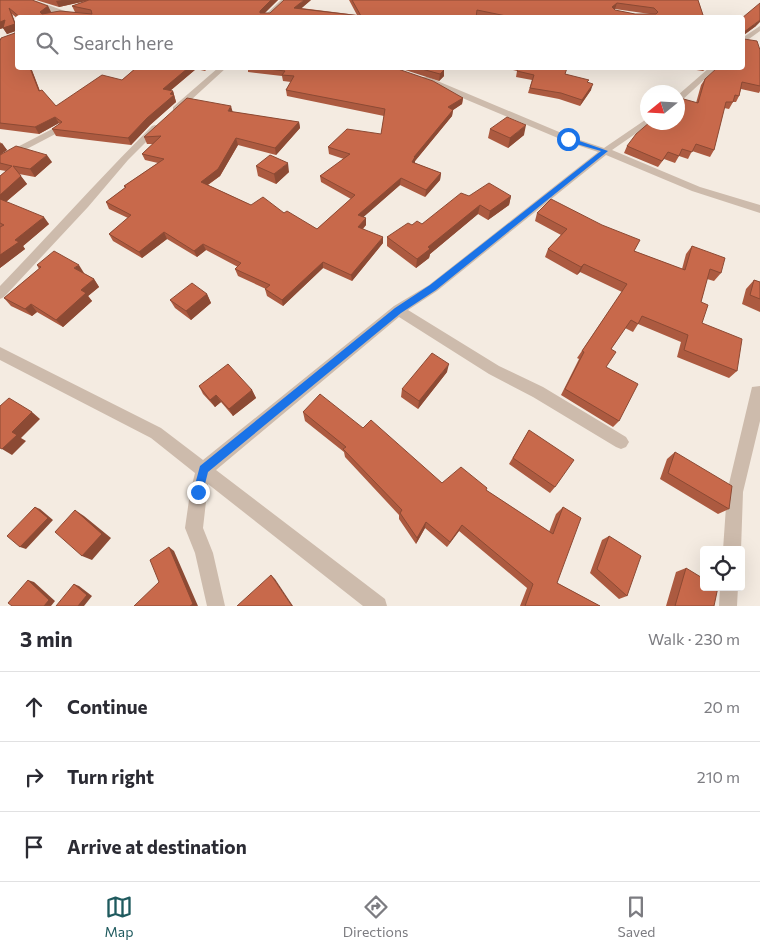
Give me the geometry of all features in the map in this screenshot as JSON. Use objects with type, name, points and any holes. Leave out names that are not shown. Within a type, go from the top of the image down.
[{"type":"street","points":[[28,0],[46,3],[60,12],[75,15]]},
{"type":"street","points":[[268,15],[285,0]]},
{"type":"street","points":[[54,15],[73,7]]},
{"type":"street","points":[[745,39],[755,29]]},
{"type":"street","points":[[0,294],[84,205],[125,158],[164,119],[220,70]]},
{"type":"street","points":[[685,93],[711,70]]},
{"type":"street","points":[[417,76],[568,139],[605,151],[696,189],[760,210]]},
{"type":"street","points":[[216,606],[204,553],[194,528],[198,492],[204,470],[398,310],[433,288],[605,151],[640,127]]},
{"type":"street","points":[[0,160],[60,128]]},
{"type":"street","points":[[398,310],[494,370],[538,392],[621,442]]},
{"type":"street","points":[[0,353],[156,433],[378,606]]},
{"type":"street","points":[[732,546],[735,492],[756,407],[757,392],[760,392]]},
{"type":"street","points":[[728,606],[729,591]]},
{"type":"building","points":[[0,0],[32,0],[48,6],[40,12],[42,14],[60,11],[92,14],[91,10],[72,6],[89,0],[271,0],[260,11],[260,13],[270,13],[284,0],[304,0],[294,8],[353,15],[17,15],[9,8],[15,24],[3,28],[5,20],[0,22]]},
{"type":"building","points":[[352,0],[698,0],[703,15],[501,15],[477,10],[476,15],[360,15]],"holes":[[[617,3],[654,8],[658,12],[656,14],[635,14],[615,10],[612,7]]]},
{"type":"building","points":[[760,3],[760,20],[745,31],[745,16]]},
{"type":"building","points":[[15,33],[15,70],[31,70],[39,91],[42,90],[56,106],[102,75],[122,80],[134,70],[186,70],[163,89],[173,91],[170,94],[174,95],[147,118],[128,138],[52,129],[62,122],[55,117],[35,127],[0,123],[1,38]]},
{"type":"building","points":[[745,39],[757,41],[760,50],[760,86],[742,82],[739,96],[735,95],[733,102],[726,102],[714,150],[696,144],[692,152],[682,149],[679,156],[668,152],[662,161],[627,146],[641,130],[685,130],[685,99],[698,103],[705,79],[715,70],[745,70]]},
{"type":"building","points":[[277,70],[401,70],[433,81],[463,98],[448,107],[453,110],[414,157],[412,162],[441,173],[426,190],[401,178],[358,215],[366,218],[358,227],[383,237],[351,275],[323,262],[282,300],[265,289],[270,285],[235,269],[241,263],[203,244],[194,251],[164,232],[139,252],[109,234],[131,215],[106,202],[126,187],[124,186],[164,159],[142,154],[161,136],[144,137],[187,98],[231,106],[228,111],[299,122],[275,148],[236,138],[218,169],[201,182],[251,205],[263,197],[284,213],[287,211],[317,229],[355,195],[320,176],[350,154],[328,147],[347,129],[381,134],[385,109],[286,90],[294,76],[282,75],[285,71]]},
{"type":"building","points":[[425,70],[444,70],[440,74]]},
{"type":"building","points":[[566,70],[565,74],[589,80],[587,82],[593,84],[582,100],[561,93],[530,88],[534,75],[517,71]]},
{"type":"building","points":[[507,117],[526,125],[510,138],[490,129]]},
{"type":"building","points":[[16,146],[47,155],[30,169],[13,166],[21,176],[0,195],[0,176],[12,166],[0,163],[0,155]]},
{"type":"building","points":[[270,155],[288,163],[274,174],[256,166]]},
{"type":"building","points":[[489,183],[511,196],[490,211],[480,205],[428,247],[430,249],[417,259],[387,237],[408,223],[412,225],[417,221],[422,224],[461,193],[469,196]]},
{"type":"building","points":[[0,199],[44,217],[15,240],[19,242],[0,255],[0,227],[4,225],[0,223]]},
{"type":"building","points":[[551,199],[602,225],[640,240],[634,251],[685,270],[692,246],[725,258],[721,273],[710,269],[701,302],[708,305],[702,323],[742,339],[737,371],[684,350],[688,335],[642,316],[638,324],[631,320],[611,349],[616,352],[606,367],[638,384],[619,421],[565,389],[584,352],[582,351],[627,284],[584,264],[581,267],[548,249],[567,229],[537,213]]},
{"type":"building","points":[[54,251],[79,265],[74,268],[94,279],[81,290],[86,293],[56,320],[31,304],[25,309],[4,298],[41,267],[37,265]]},
{"type":"building","points":[[754,280],[760,282],[760,299],[750,295]]},
{"type":"building","points":[[192,283],[207,294],[186,311],[170,300]]},
{"type":"building","points":[[432,353],[449,364],[419,401],[402,389]]},
{"type":"building","points":[[228,364],[252,390],[229,409],[216,395],[210,400],[199,386]]},
{"type":"building","points":[[320,394],[363,428],[371,420],[442,483],[461,467],[487,488],[486,490],[553,534],[563,507],[581,518],[557,583],[600,606],[525,606],[533,584],[462,525],[450,542],[426,522],[417,538],[400,513],[402,510],[343,449],[346,447],[303,412]]},
{"type":"building","points":[[9,398],[32,412],[12,432],[17,435],[2,449],[0,448],[0,406]]},
{"type":"building","points":[[529,430],[574,460],[555,487],[513,458]]},
{"type":"building","points":[[675,452],[732,486],[729,509],[668,473]]},
{"type":"building","points":[[35,507],[48,518],[20,547],[7,536]]},
{"type":"building","points":[[75,510],[102,534],[82,556],[55,532]]},
{"type":"building","points":[[609,536],[641,556],[627,596],[597,569]]},
{"type":"building","points":[[169,547],[193,604],[190,606],[134,606],[159,582],[150,560]]},
{"type":"building","points":[[686,568],[700,577],[700,591],[717,591],[714,606],[675,606]]},
{"type":"building","points":[[271,575],[292,606],[237,606]]},
{"type":"building","points":[[28,580],[49,600],[44,606],[12,606],[8,603]]},
{"type":"building","points":[[74,584],[87,595],[78,606],[56,606]]},
{"type":"route","points":[[198,492],[204,470],[398,310],[433,288],[605,151],[568,139]]}]
